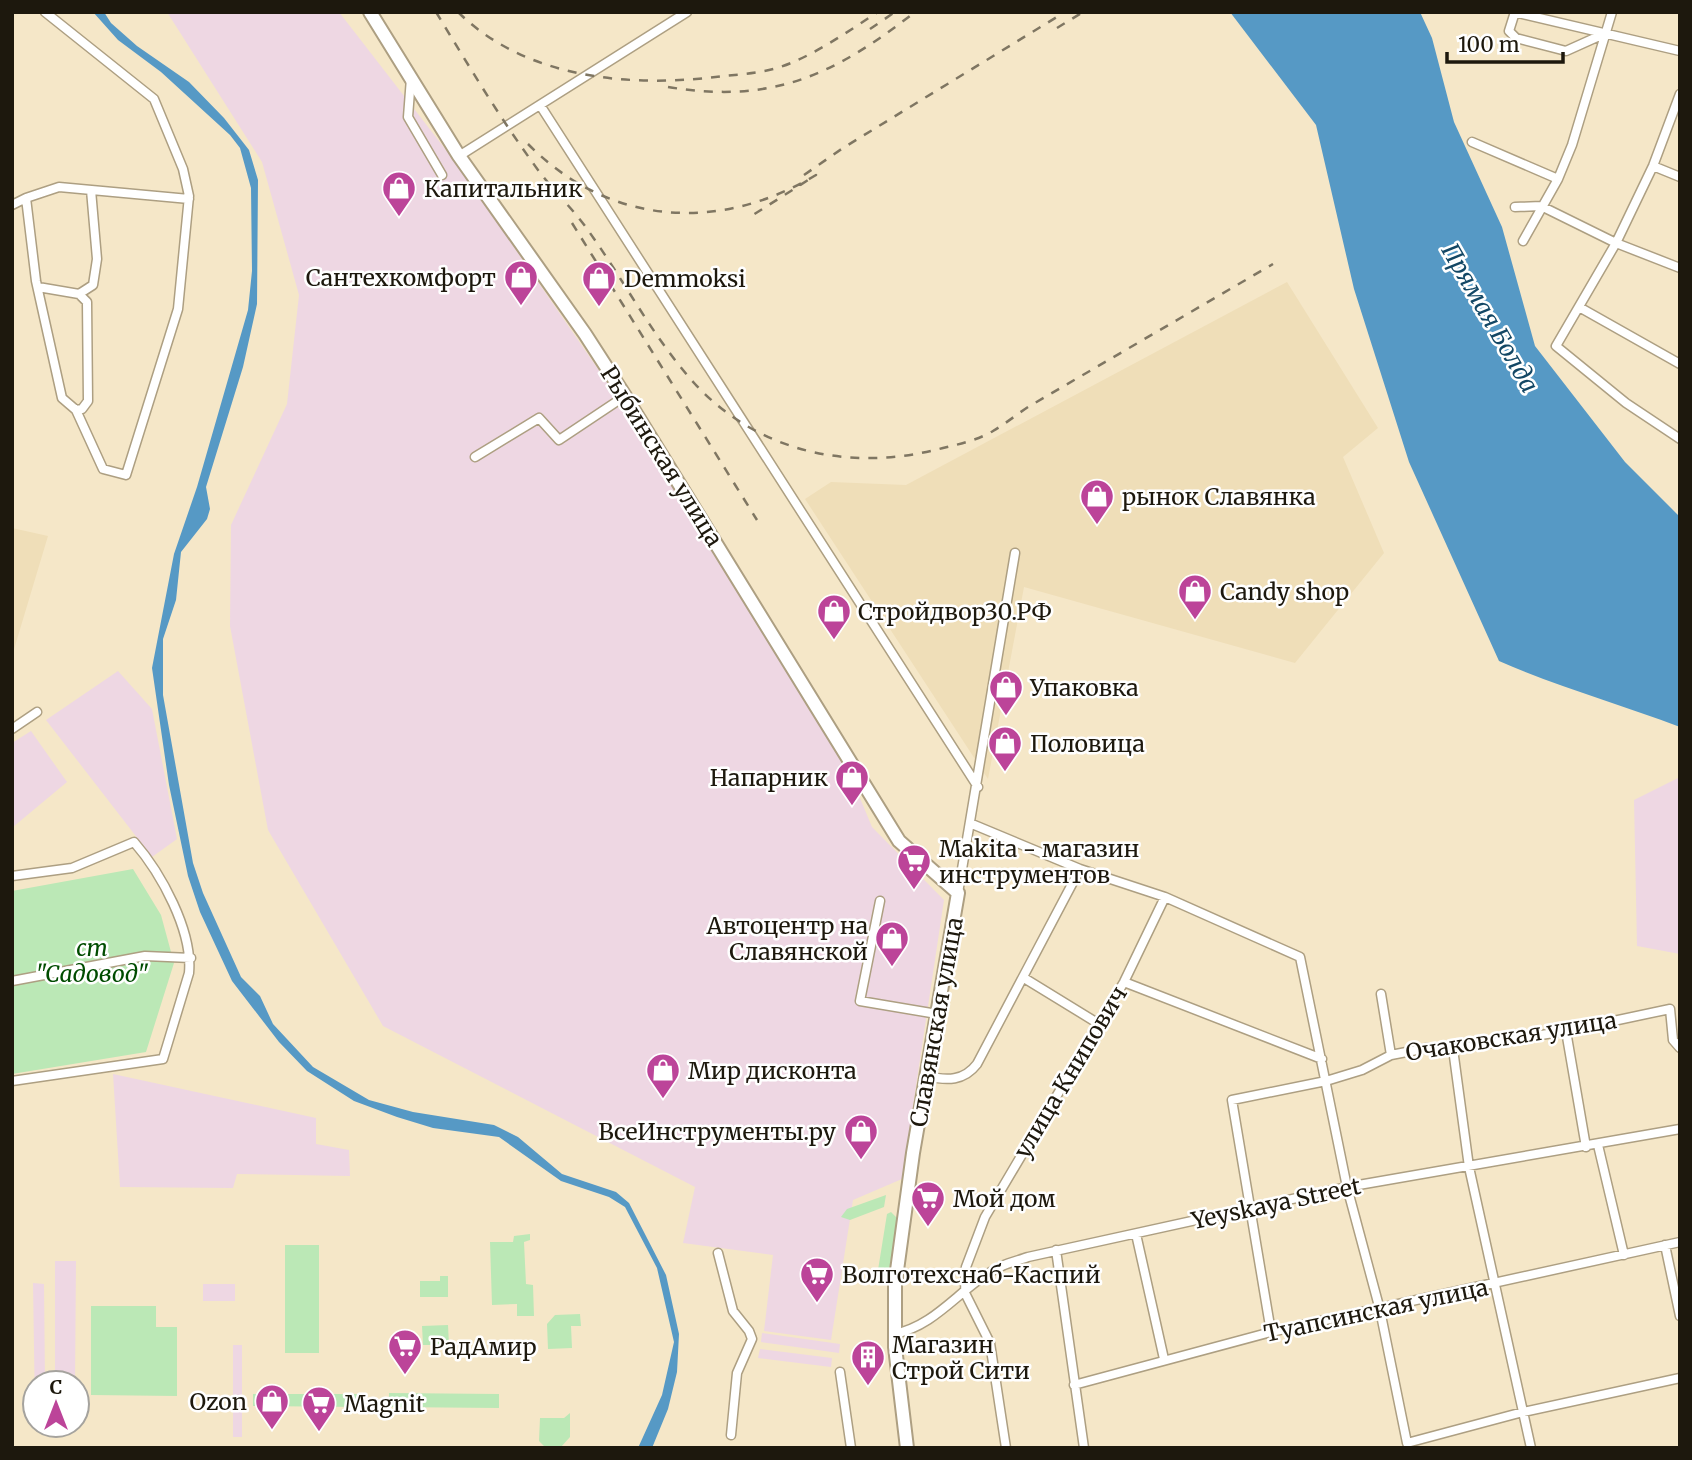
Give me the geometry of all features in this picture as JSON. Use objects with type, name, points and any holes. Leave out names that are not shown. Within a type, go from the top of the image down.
[{"type":"main road","name":"Рыбинская улица","points":[[370,12],[459,156],[585,334],[625,396],[898,841],[958,893]]},
{"type":"main road","name":"Славянская улица","points":[[907,1448],[894,1334],[895,1285],[958,893]]},
{"type":"street","points":[[26,198],[38,287],[62,398],[76,410],[103,469],[126,475],[178,309],[189,199],[183,169],[154,99],[45,12]]},
{"type":"street","points":[[459,156],[687,12]]},
{"type":"street","points":[[1606,33],[1566,51],[1516,38],[1509,31],[1515,12],[1606,33],[1679,50]]},
{"type":"street","points":[[1523,241],[1558,179],[1572,145],[1612,12]]},
{"type":"street","points":[[411,78],[408,117],[442,175]]},
{"type":"street","points":[[1680,94],[1653,166],[1616,243],[1556,346],[1626,404],[1680,439]]},
{"type":"street","points":[[540,105],[978,787]]},
{"type":"street","points":[[1472,142],[1558,179]]},
{"type":"street","points":[[1653,166],[1680,177]]},
{"type":"street","points":[[12,205],[58,187],[189,199]]},
{"type":"street","points":[[79,294],[93,285],[97,259],[90,190]]},
{"type":"street","points":[[1515,207],[1541,206],[1616,243],[1680,268]]},
{"type":"street","points":[[38,287],[79,294],[86,302],[88,401],[82,409],[76,410]]},
{"type":"street","points":[[1579,307],[1680,365]]},
{"type":"street","points":[[475,457],[539,418],[559,440],[625,396]]},
{"type":"street","name":"Славянская улица","points":[[958,893],[972,824],[1015,553]]},
{"type":"street","points":[[12,729],[37,712]]},
{"type":"street","points":[[972,824],[1080,869],[1165,897],[1300,957],[1347,1187],[1380,1310],[1407,1443],[1523,1412],[1680,1378]]},
{"type":"street","points":[[12,876],[72,868],[134,842],[147,857],[186,932],[191,958],[163,1059],[12,1081]]},
{"type":"street","points":[[927,1076],[956,1079],[968,1075],[1024,978],[1080,869]]},
{"type":"street","name":"улица Книпович","points":[[965,1293],[966,1267],[985,1217],[1124,982],[1165,897]]},
{"type":"street","points":[[880,901],[860,1001],[937,1014]]},
{"type":"street","points":[[12,981],[145,956],[191,958]]},
{"type":"street","points":[[1024,978],[1099,1024]]},
{"type":"street","points":[[1124,982],[1322,1059]]},
{"type":"street","points":[[1381,994],[1391,1055]]},
{"type":"street","name":"Очаковская улица","points":[[1252,1208],[1232,1100],[1326,1081],[1362,1070],[1391,1055],[1427,1048],[1453,1049],[1566,1031],[1670,1009],[1673,1040],[1680,1048]]},
{"type":"street","points":[[1566,1031],[1586,1147]]},
{"type":"street","points":[[1453,1049],[1469,1167],[1531,1448]]},
{"type":"street","name":"Yeyskaya Street","points":[[894,1334],[925,1323],[1000,1266],[1056,1250],[1347,1187],[1680,1129]]},
{"type":"street","points":[[1598,1145],[1624,1255]]},
{"type":"street","points":[[1252,1208],[1271,1332]]},
{"type":"street","points":[[1136,1234],[1164,1359]]},
{"type":"street","name":"Туапсинская улица","points":[[1074,1385],[1271,1332],[1680,1242]]},
{"type":"street","points":[[1665,1245],[1680,1316]]},
{"type":"street","points":[[1056,1250],[1084,1448]]},
{"type":"street","points":[[718,1252],[733,1311],[752,1339],[737,1373],[731,1436]]},
{"type":"street","points":[[965,1293],[990,1343],[1006,1448]]},
{"type":"street","points":[[840,1372],[851,1448]]},
{"type":"shaded area","points":[[167,12],[339,12],[456,163],[627,411],[845,762],[872,827],[944,900],[902,1179],[853,1200],[831,1340],[764,1331],[773,1255],[683,1243],[695,1187],[383,1026],[268,830],[230,626],[231,525],[287,404],[299,295],[262,162]]},
{"type":"shaded area","name":"рынок Славянка","points":[[1287,282],[1378,428],[1343,457],[1384,553],[1295,663],[1024,587],[988,779],[805,499],[831,482],[906,485]]},
{"type":"shaded area","points":[[12,528],[48,536],[12,656]]},
{"type":"shaded area","points":[[118,671],[152,709],[177,839],[152,857],[46,720]]},
{"type":"shaded area","points":[[31,731],[67,782],[13,827],[12,743]]},
{"type":"shaded area","points":[[1680,777],[1680,954],[1637,946],[1634,800]]},
{"type":"shaded area","points":[[113,1074],[316,1118],[316,1144],[349,1150],[350,1176],[237,1174],[233,1188],[120,1187]]},
{"type":"shaded area","points":[[55,1261],[76,1261],[75,1369],[55,1369]]},
{"type":"shaded area","points":[[33,1283],[44,1284],[45,1369],[34,1369]]},
{"type":"shaded area","points":[[203,1284],[235,1284],[235,1301],[203,1301]]},
{"type":"shaded area","points":[[762,1333],[840,1344],[839,1353],[761,1342]]},
{"type":"shaded area","points":[[233,1345],[242,1345],[242,1437],[233,1437]]},
{"type":"shaded area","points":[[760,1349],[832,1358],[831,1367],[758,1358]]},
{"type":"green space","name":"ст \"Садовод\"","points":[[133,869],[161,915],[174,963],[146,1052],[12,1074],[12,891]]},
{"type":"green space","points":[[886,1195],[884,1207],[850,1220],[841,1217],[847,1209]]},
{"type":"green space","points":[[891,1212],[898,1219],[888,1276],[881,1277],[878,1270],[887,1214]]},
{"type":"green space","points":[[530,1234],[530,1240],[524,1242],[526,1284],[533,1285],[534,1316],[517,1316],[517,1304],[492,1305],[490,1242],[513,1242],[514,1236]]},
{"type":"green space","points":[[285,1245],[319,1245],[319,1353],[285,1353]]},
{"type":"green space","points":[[440,1276],[448,1276],[448,1297],[420,1297],[420,1281],[440,1281]]},
{"type":"green space","points":[[91,1306],[156,1306],[156,1327],[177,1327],[177,1396],[91,1395]]},
{"type":"green space","points":[[580,1314],[581,1326],[571,1326],[572,1348],[548,1349],[547,1324],[555,1315]]},
{"type":"green space","points":[[448,1325],[449,1345],[423,1345],[422,1326]]},
{"type":"green space","points":[[389,1393],[499,1394],[499,1408],[389,1407]]},
{"type":"green space","points":[[253,1394],[360,1394],[360,1407],[253,1406]]},
{"type":"green space","points":[[570,1413],[570,1437],[561,1447],[544,1446],[539,1441],[540,1418],[564,1418]]},
{"type":"water","points":[[93,12],[104,12],[111,23],[137,46],[189,82],[224,118],[249,150],[258,180],[257,304],[243,367],[206,487],[210,509],[207,519],[181,552],[176,600],[163,639],[163,695],[193,863],[203,893],[241,977],[260,996],[273,1024],[313,1067],[369,1100],[413,1112],[494,1125],[518,1137],[562,1174],[616,1192],[629,1203],[666,1275],[679,1334],[677,1372],[668,1409],[652,1448],[638,1448],[662,1395],[674,1342],[657,1268],[625,1207],[609,1197],[561,1181],[499,1137],[433,1128],[397,1117],[354,1101],[307,1071],[279,1042],[232,981],[200,912],[188,876],[169,785],[152,668],[174,554],[197,487],[248,310],[252,271],[251,188],[240,148],[230,135],[161,72],[118,40]]},
{"type":"water","name":"Прямая Болда","points":[[1230,12],[1420,12],[1432,38],[1454,122],[1502,227],[1535,346],[1625,462],[1680,517],[1680,727],[1499,661],[1409,462],[1354,289],[1316,125]]},
{"type":"railway","points":[[436,12],[520,145],[590,233],[680,367],[721,408],[749,427],[778,441],[810,451],[842,457],[875,458],[909,455],[981,437],[1273,264]]},
{"type":"railway","points":[[458,12],[486,35],[516,52],[548,65],[583,74],[653,81],[740,74],[783,66],[825,46],[878,12]]},
{"type":"railway","points":[[870,29],[895,12]]},
{"type":"railway","points":[[668,87],[739,91],[770,88],[800,80],[856,53],[915,12]]},
{"type":"railway","points":[[804,175],[843,148],[1065,12]]},
{"type":"railway","points":[[1057,28],[1083,12]]},
{"type":"railway","points":[[528,144],[560,171],[594,192],[629,205],[666,212],[704,212],[741,206],[779,194],[816,175],[753,215]]},
{"type":"railway","points":[[572,223],[757,520]]},
{"type":"place","name":"Капитальник","points":[[399,218]]},
{"type":"place","name":"Сантехкомфорт","points":[[521,307]]},
{"type":"place","name":"Demmoksi","points":[[599,308]]},
{"type":"place","name":"рынок Славянка","points":[[1097,526]]},
{"type":"place","name":"Candy shop","points":[[1195,621]]},
{"type":"place","name":"Стройдвор30.РФ","points":[[834,641]]},
{"type":"place","name":"Упаковка","points":[[1006,717]]},
{"type":"place","name":"Половица","points":[[1005,773]]},
{"type":"place","name":"Напарник","points":[[852,807]]},
{"type":"place","name":"Makita - магазин инструментов","points":[[914,891]]},
{"type":"place","name":"Автоцентр на Славянской","points":[[892,968]]},
{"type":"place","name":"Мир дисконта","points":[[663,1100]]},
{"type":"place","name":"ВсеИнструменты.ру","points":[[861,1161]]},
{"type":"place","name":"Мой дом","points":[[928,1228]]},
{"type":"place","name":"Волготехснаб-Каспий","points":[[817,1304]]},
{"type":"place","name":"РадАмир","points":[[405,1376]]},
{"type":"place","name":"Магазин Строй Сити","points":[[868,1387]]},
{"type":"place","name":"Ozon","points":[[272,1431]]},
{"type":"place","name":"Magnit","points":[[319,1433]]}]
